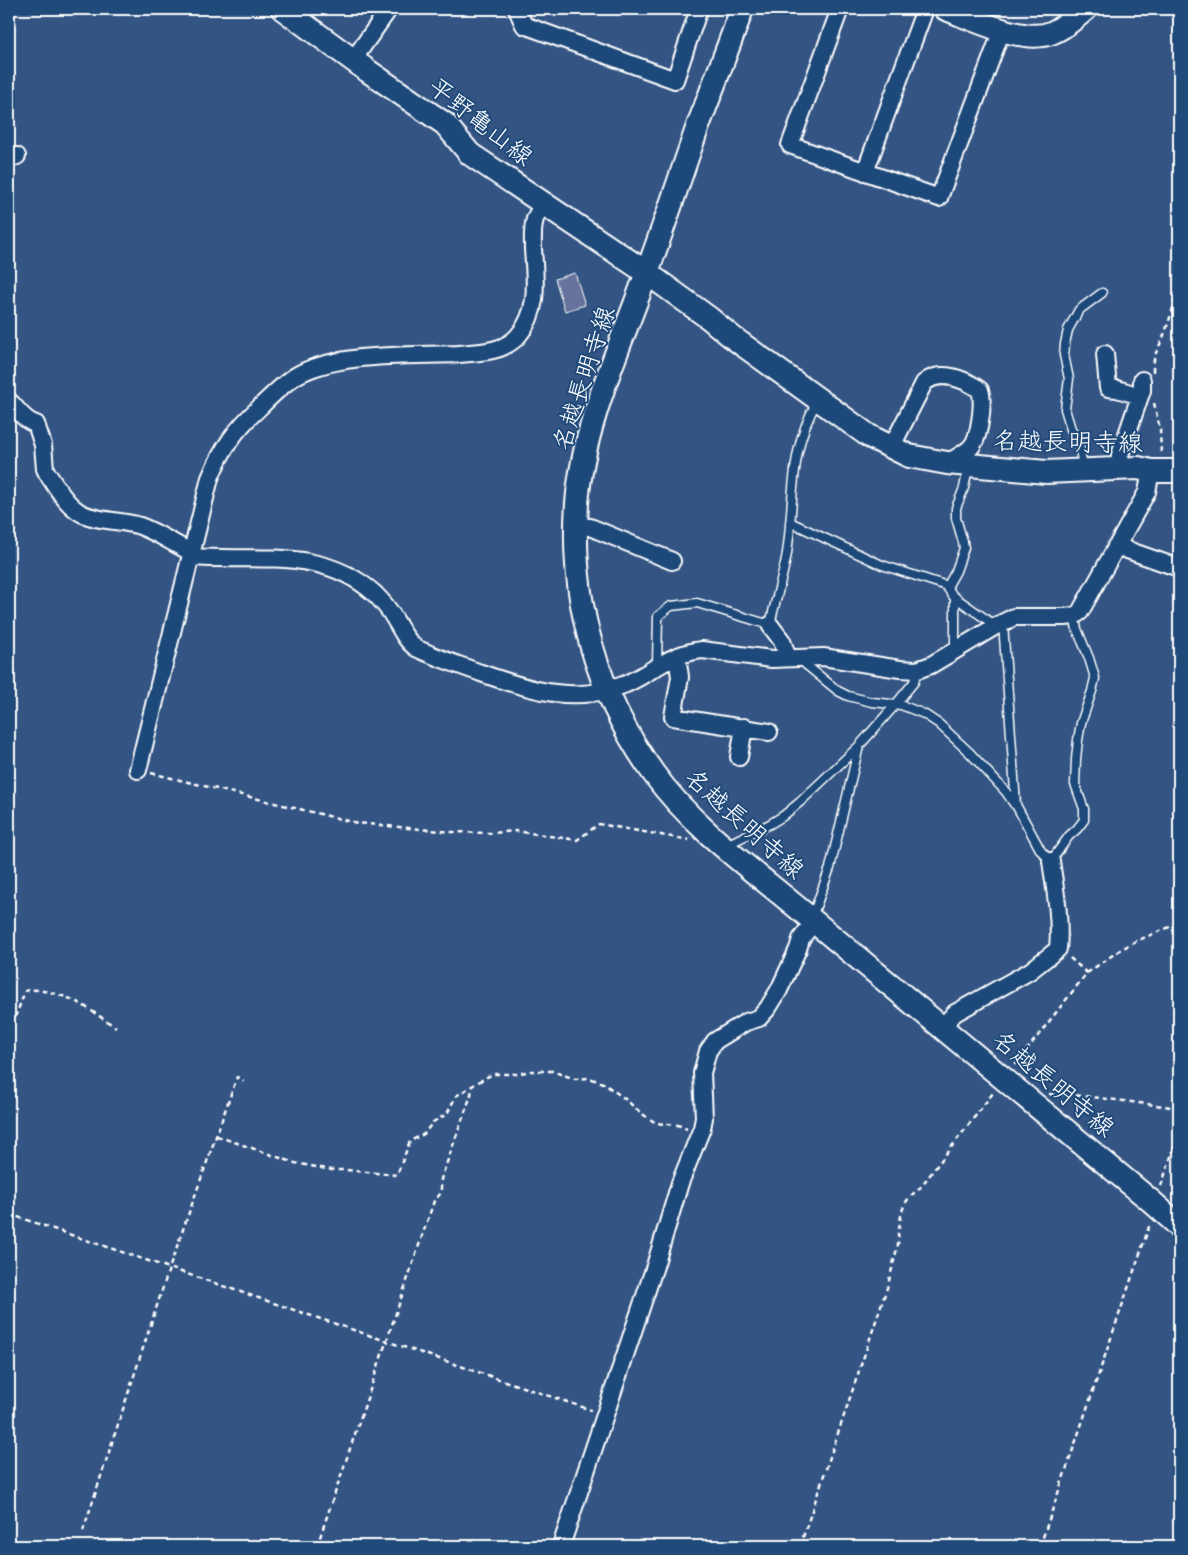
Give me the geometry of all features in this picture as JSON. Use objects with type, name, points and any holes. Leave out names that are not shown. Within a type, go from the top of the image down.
[{"type":"main road","name":"平野亀山線","points":[[283,9],[445,124],[470,154],[647,273]]},
{"type":"main road","points":[[647,273],[742,9]]},
{"type":"main road","points":[[946,9],[1002,30],[1036,36],[1049,34],[1062,28],[1086,9]]},
{"type":"main road","name":"名越長明寺線","points":[[1164,471],[1119,468],[1046,472],[958,464],[909,456],[869,436],[647,273],[591,426],[577,503],[576,564],[588,638],[606,690],[632,741],[654,774],[689,816],[1005,1078],[1179,1226]]},
{"type":"street","points":[[353,60],[389,9]]},
{"type":"street","points":[[517,9],[524,26],[675,80],[699,9]]},
{"type":"street","points":[[840,9],[790,145],[939,198],[1002,30]]},
{"type":"street","points":[[865,172],[925,9]]},
{"type":"street","points":[[138,770],[210,478],[218,457],[228,441],[274,394],[294,377],[313,368],[358,358],[486,352],[510,344],[518,337],[531,315],[534,303],[533,233],[535,220],[544,202]]},
{"type":"street","points":[[1105,354],[1108,388],[1117,388],[1147,397]]},
{"type":"street","points":[[891,448],[924,383],[933,377],[955,378],[969,383],[980,390],[982,398],[978,427],[973,444],[965,452],[958,464]]},
{"type":"street","points":[[1147,397],[1142,391],[1148,379]]},
{"type":"street","points":[[1119,468],[1120,455],[1147,397]]},
{"type":"street","points":[[9,401],[31,423],[36,424],[43,445],[47,474],[65,499],[81,512],[98,518],[132,523],[192,555],[212,559],[286,558],[322,565],[360,583],[375,594],[394,617],[409,644],[426,653],[500,680],[552,694],[577,695],[606,690],[626,684],[677,656],[702,650],[772,659],[806,656],[823,657],[900,670],[917,670],[931,665],[1014,617],[1074,616],[1083,607],[1147,492],[1150,483],[1164,471]]},
{"type":"street","points":[[576,526],[590,527],[672,561]]},
{"type":"street","points":[[1116,546],[1179,568]]},
{"type":"street","points":[[770,625],[782,641],[788,658]]},
{"type":"street","points":[[677,656],[680,677],[674,717],[769,732]]},
{"type":"street","points":[[739,757],[744,727]]},
{"type":"street","points":[[942,1027],[955,1013],[1030,970],[1058,948],[1058,909],[1051,862]]},
{"type":"street","points":[[561,1546],[652,1275],[680,1183],[700,1136],[704,1118],[702,1073],[708,1051],[715,1041],[746,1022],[759,1018],[768,1008],[779,990],[798,950],[801,939],[812,919]]},
{"type":"lane","points":[[1084,470],[1080,449],[1071,430],[1065,409],[1069,379],[1064,355],[1065,344],[1068,330],[1079,310],[1102,293]]},
{"type":"lane","points":[[658,665],[658,616],[670,606],[697,602],[770,625],[787,555],[794,465],[798,445],[812,410],[819,399]]},
{"type":"lane","points":[[947,587],[956,571],[964,548],[964,542],[956,518],[956,508],[964,488],[958,464]]},
{"type":"lane","points":[[790,522],[882,564],[947,587],[955,597],[999,624],[1016,806]]},
{"type":"lane","points":[[955,597],[955,651]]},
{"type":"lane","points":[[806,656],[805,664],[838,691],[857,699],[901,705],[924,714],[938,724],[1000,786],[1016,806],[1041,851],[1051,862],[1069,836],[1078,829],[1084,820],[1084,809],[1075,784],[1076,759],[1081,724],[1095,678],[1089,658],[1076,629],[1074,616]]},
{"type":"lane","points":[[724,846],[770,824],[800,802],[859,746],[914,682],[917,670]]},
{"type":"lane","points":[[812,919],[830,868],[859,746]]},
{"type":"path","points":[[1148,379],[1179,286]]},
{"type":"path","points":[[1147,397],[1160,428],[1164,471]]},
{"type":"path","points":[[138,770],[357,823],[451,832],[491,833],[516,831],[577,840],[599,824],[697,841]]},
{"type":"path","points":[[800,1546],[888,1285],[899,1240],[898,1234],[904,1203],[919,1189],[1087,973],[1134,942],[1172,926],[1179,920]]},
{"type":"path","points":[[1058,948],[1087,973]]},
{"type":"path","points":[[9,1034],[25,991],[29,989],[77,1001],[116,1027]]},
{"type":"path","points":[[217,1136],[295,1163],[332,1170],[397,1175],[410,1141],[424,1134],[433,1122],[446,1114],[456,1096],[492,1074],[552,1071],[575,1079],[589,1078],[603,1084],[656,1123],[678,1124],[700,1136]]},
{"type":"path","points":[[84,1530],[169,1269],[237,1077],[244,1081]]},
{"type":"path","points":[[316,1546],[434,1201],[441,1193],[441,1179],[471,1095],[472,1086]]},
{"type":"path","points":[[1030,1100],[1042,1094],[1049,1094],[1084,1096],[1179,1108]]},
{"type":"path","points":[[1040,1546],[1151,1223],[1159,1190],[1179,1133]]},
{"type":"path","points":[[9,1214],[604,1415]]},
{"type":"building","points":[[575,273],[585,305],[565,311],[555,279]]}]
